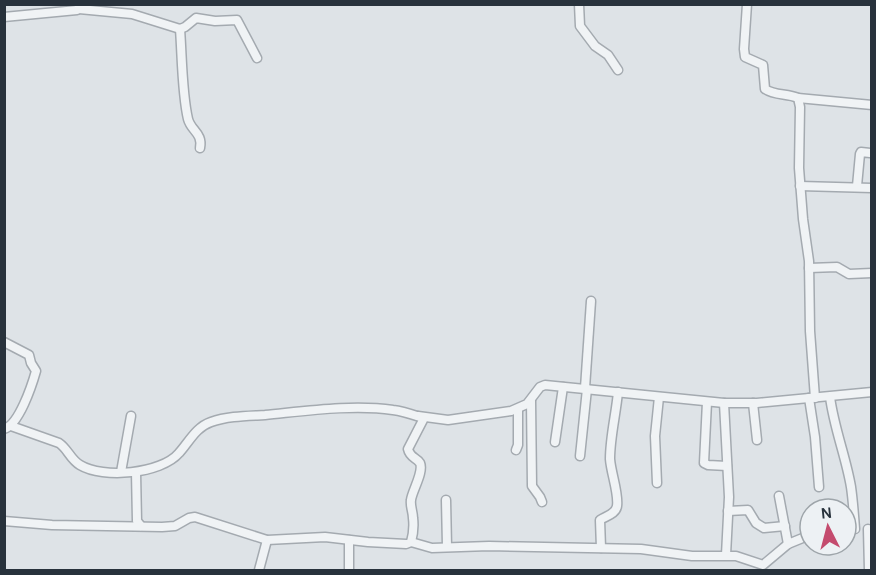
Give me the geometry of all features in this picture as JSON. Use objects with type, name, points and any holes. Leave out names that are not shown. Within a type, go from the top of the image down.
[{"type":"street","points":[[579,4],[580,26],[595,46],[608,55],[618,70]]},
{"type":"street","points":[[747,4],[745,57],[763,65],[765,89],[771,93],[798,98],[872,105]]},
{"type":"street","points":[[4,17],[63,12],[80,7],[102,8],[132,14],[180,29],[199,18],[215,21],[237,20],[257,58]]},
{"type":"street","points":[[180,29],[188,120],[200,135],[202,142],[200,148]]},
{"type":"street","points":[[798,98],[800,186],[809,268],[812,398],[819,487]]},
{"type":"street","points":[[857,186],[860,154],[870,153]]},
{"type":"street","points":[[800,186],[872,188]]},
{"type":"street","points":[[809,268],[837,267],[849,274],[872,273]]},
{"type":"street","points":[[580,456],[591,301]]},
{"type":"street","points":[[4,342],[29,355],[36,371],[22,406],[8,428],[59,442],[65,447],[72,460],[87,469],[121,472],[136,472],[168,463],[200,427],[218,419],[316,410],[380,408],[447,420],[470,418],[518,409],[531,401],[542,385],[724,403],[830,397],[872,392]]},
{"type":"street","points":[[555,442],[563,387]]},
{"type":"street","points":[[602,548],[600,520],[614,513],[617,508],[610,448],[618,392]]},
{"type":"street","points":[[657,483],[655,436],[659,397]]},
{"type":"street","points":[[830,397],[834,426],[841,443],[851,488],[851,497]]},
{"type":"street","points":[[531,401],[532,486],[542,502]]},
{"type":"street","points":[[706,402],[704,463],[727,466]]},
{"type":"street","points":[[753,402],[757,440]]},
{"type":"street","points":[[724,403],[728,511],[726,555]]},
{"type":"street","points":[[516,450],[518,409]]},
{"type":"street","points":[[121,472],[131,416]]},
{"type":"street","points":[[411,542],[414,521],[411,501],[420,466],[411,457],[408,449],[423,422],[422,418],[417,416]]},
{"type":"street","points":[[136,472],[137,521],[141,526]]},
{"type":"street","points":[[779,496],[788,544]]},
{"type":"street","points":[[446,500],[447,546]]},
{"type":"street","points":[[728,511],[748,510],[756,523],[764,528],[785,526]]},
{"type":"street","points":[[4,521],[52,525],[175,526],[195,517],[267,540],[313,537],[398,544],[411,542],[432,548],[447,546],[641,549],[692,556],[726,555],[763,565],[788,544],[798,540]]},
{"type":"street","points":[[869,570],[870,529]]},
{"type":"street","points":[[258,570],[267,540]]},
{"type":"street","points":[[349,540],[349,570]]}]
